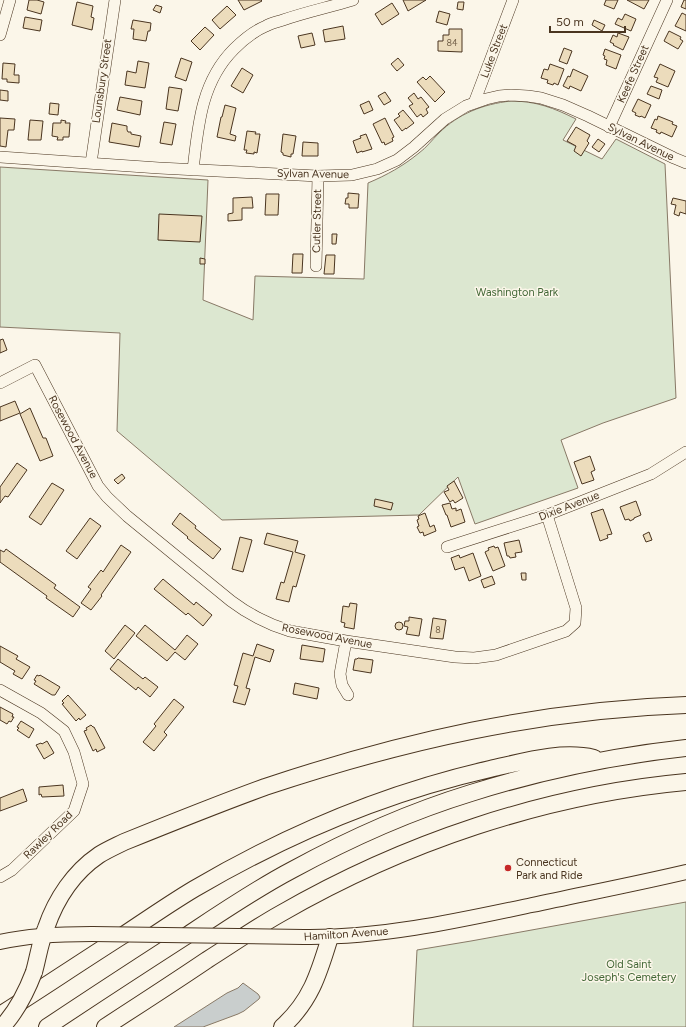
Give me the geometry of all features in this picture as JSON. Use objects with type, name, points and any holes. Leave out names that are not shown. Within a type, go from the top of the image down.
[{"type":"highway","points":[[2,1027],[11,1017],[27,990],[34,972],[43,935],[52,912],[68,885],[81,870],[100,854],[124,842],[245,795],[298,777],[366,756],[425,741],[482,728],[534,719],[586,712],[686,705]]},
{"type":"highway","points":[[47,1027],[251,894],[292,870],[343,844],[407,816],[469,793],[517,779],[603,760],[686,748]]},
{"type":"highway","points":[[0,1015],[193,889],[259,853],[317,826],[404,792],[437,782],[480,772],[565,755],[582,756],[603,760]]},
{"type":"highway","points":[[105,1027],[253,930],[280,914],[342,881],[401,854],[514,815],[608,794],[686,782]]},
{"type":"highway","points":[[282,1027],[297,1012],[311,991],[330,937]]},
{"type":"main road","name":"Hamilton Avenue","points":[[0,942],[20,938],[61,934],[330,937],[385,932],[451,922],[686,872]]},
{"type":"street","points":[[0,35],[10,0]]},
{"type":"street","name":"Lounsbury Street","points":[[91,163],[115,0]]},
{"type":"street","points":[[193,170],[197,134],[203,102],[212,80],[225,58],[244,39],[265,26],[353,0]]},
{"type":"street","name":"Luke Street","points":[[474,103],[513,0]]},
{"type":"street","name":"Keefe Street","points":[[610,127],[667,0]]},
{"type":"street","name":"Sylvan Avenue","points":[[0,157],[193,170],[318,176],[352,175],[370,171],[391,163],[405,155],[451,115],[462,108],[494,97],[511,95],[541,98],[563,105],[686,163]]},
{"type":"street","name":"Cutler Street","points":[[316,266],[318,176]]},
{"type":"street","name":"Rosewood Avenue","points":[[0,383],[35,365],[98,486],[113,504],[231,601],[250,614],[273,626],[290,631],[455,657],[474,658],[496,655],[566,631],[575,623],[576,608],[547,515]]},
{"type":"street","name":"Dixie Avenue","points":[[447,547],[547,515],[651,474],[686,452]]},
{"type":"street","points":[[346,641],[340,674],[342,685],[348,695]]},
{"type":"street","name":"Rawley Road","points":[[0,690],[41,713],[64,731],[74,752],[83,784],[74,811],[12,870],[0,877]]},
{"type":"green space","name":"Washington Park","points":[[511,101],[529,102],[545,106],[576,119],[563,140],[602,159],[616,139],[665,164],[676,398],[603,423],[561,440],[578,488],[475,524],[458,477],[419,515],[222,520],[117,431],[120,333],[0,327],[0,167],[208,180],[203,300],[253,320],[255,276],[364,279],[368,183],[407,162],[424,149],[446,126],[454,120],[481,107]]},
{"type":"green space","name":"Old Saint Joseph's Cemetery","points":[[686,902],[686,1027],[413,1027],[417,950]]},
{"type":"shaded area","points":[[243,983],[260,997],[244,1011],[203,1027],[174,1027],[227,993],[238,988]]},
{"type":"building","points":[[29,0],[44,2],[41,14],[27,10]]},
{"type":"building","points":[[238,0],[261,0],[262,1],[244,10]]},
{"type":"building","points":[[403,0],[426,0],[408,11]]},
{"type":"building","points":[[606,0],[618,0],[614,9],[604,5]]},
{"type":"building","points":[[627,0],[649,0],[644,9]]},
{"type":"building","points":[[684,0],[686,0],[686,9],[681,7]]},
{"type":"building","points":[[77,2],[93,6],[91,17],[94,18],[92,30],[72,25]]},
{"type":"building","points":[[458,2],[464,2],[463,10],[457,9]]},
{"type":"building","points":[[392,3],[399,14],[382,25],[375,14]]},
{"type":"building","points":[[156,5],[162,7],[160,13],[153,10]]},
{"type":"building","points":[[227,6],[236,15],[220,29],[212,20]]},
{"type":"building","points":[[439,11],[450,14],[447,25],[436,22]]},
{"type":"building","points":[[682,13],[686,15],[686,31],[675,26]]},
{"type":"building","points":[[625,14],[636,19],[631,31],[615,24],[618,18],[622,20]]},
{"type":"building","points":[[25,17],[42,20],[40,31],[23,28]]},
{"type":"building","points":[[133,20],[151,23],[146,41],[133,39],[134,29],[131,29]]},
{"type":"building","points":[[594,20],[605,25],[602,31],[592,25]]},
{"type":"building","points":[[343,26],[345,39],[325,42],[323,30]]},
{"type":"building","points":[[205,27],[214,35],[200,50],[191,41]]},
{"type":"building","points":[[449,29],[462,29],[462,52],[438,51],[438,41],[443,41],[443,35],[449,35]]},
{"type":"building","points":[[669,31],[681,37],[680,39],[683,41],[678,49],[664,41]]},
{"type":"building","points":[[312,33],[315,45],[301,48],[298,36]]},
{"type":"building","points":[[618,33],[629,37],[623,50],[610,42],[613,35],[617,37]]},
{"type":"building","points":[[564,48],[572,51],[567,64],[559,61]]},
{"type":"building","points":[[605,49],[621,55],[616,69],[606,65],[607,60],[604,59],[605,56],[603,55]]},
{"type":"building","points":[[181,58],[192,62],[186,81],[175,77]]},
{"type":"building","points":[[398,58],[404,65],[397,71],[391,64]]},
{"type":"building","points":[[138,61],[149,63],[145,88],[125,85],[127,71],[136,73]]},
{"type":"building","points":[[3,63],[15,64],[14,75],[19,75],[19,83],[7,82],[7,79],[2,79]]},
{"type":"building","points":[[550,64],[564,69],[558,85],[554,83],[553,85],[547,83],[548,80],[541,78],[544,69],[548,70]]},
{"type":"building","points":[[660,64],[675,71],[668,87],[656,82],[658,78],[654,77]]},
{"type":"building","points":[[242,68],[253,75],[243,93],[231,86]]},
{"type":"building","points":[[573,69],[588,76],[581,91],[570,86],[569,89],[563,86],[568,76],[570,77]]},
{"type":"building","points":[[430,76],[445,92],[435,102],[417,82],[423,77],[426,80]]},
{"type":"building","points":[[651,86],[662,90],[659,99],[647,94]]},
{"type":"building","points":[[169,87],[182,89],[178,111],[166,109]]},
{"type":"building","points":[[0,90],[8,91],[8,101],[0,100]]},
{"type":"building","points":[[385,92],[391,101],[384,105],[378,96]]},
{"type":"building","points":[[414,93],[418,99],[421,97],[429,107],[426,109],[428,113],[423,117],[421,114],[417,117],[409,106],[413,104],[408,98]]},
{"type":"building","points":[[120,97],[142,101],[140,115],[117,110]]},
{"type":"building","points":[[638,99],[651,105],[645,118],[635,115],[636,113],[632,111]]},
{"type":"building","points":[[369,101],[373,110],[364,114],[360,105]]},
{"type":"building","points":[[50,103],[59,104],[58,115],[49,114]]},
{"type":"building","points":[[225,105],[236,108],[230,134],[236,136],[235,141],[217,137]]},
{"type":"building","points":[[403,110],[414,123],[402,131],[394,120],[400,116],[398,114]]},
{"type":"building","points":[[658,116],[673,122],[672,124],[677,126],[672,137],[661,132],[660,134],[656,132],[657,130],[651,128]]},
{"type":"building","points":[[0,118],[15,119],[14,130],[8,130],[6,147],[0,146]]},
{"type":"building","points":[[385,118],[394,137],[392,138],[393,141],[385,145],[384,142],[382,143],[373,124]]},
{"type":"building","points":[[30,120],[43,121],[41,140],[28,140]]},
{"type":"building","points":[[61,120],[66,121],[65,123],[70,123],[69,137],[63,137],[63,140],[57,140],[58,137],[52,136],[53,123],[61,123]]},
{"type":"building","points":[[164,122],[176,124],[172,145],[160,143]]},
{"type":"building","points":[[112,123],[127,126],[128,132],[141,136],[139,147],[109,142]]},
{"type":"building","points":[[576,127],[590,135],[587,141],[589,143],[581,156],[574,151],[576,146],[567,141]]},
{"type":"building","points":[[247,131],[260,134],[257,153],[246,153],[247,150],[244,150]]},
{"type":"building","points":[[283,134],[296,136],[293,154],[291,154],[291,157],[283,155],[281,152]]},
{"type":"building","points":[[366,134],[372,149],[357,153],[353,141]]},
{"type":"building","points":[[598,139],[605,144],[599,152],[592,147]]},
{"type":"building","points":[[303,142],[318,143],[318,156],[302,156]]},
{"type":"building","points":[[348,193],[359,194],[358,208],[349,208],[349,204],[345,204],[346,198],[348,198]]},
{"type":"building","points":[[266,194],[279,194],[278,215],[265,215]]},
{"type":"building","points":[[252,197],[253,208],[242,208],[242,220],[228,221],[228,214],[233,213],[233,198]]},
{"type":"building","points":[[673,198],[686,201],[686,214],[680,212],[679,216],[674,214],[676,205],[671,204]]},
{"type":"building","points":[[159,214],[202,216],[200,242],[158,240]]},
{"type":"building","points":[[332,234],[337,234],[336,244],[332,244]]},
{"type":"building","points":[[293,254],[303,254],[302,273],[292,273]]},
{"type":"building","points":[[326,255],[335,255],[334,274],[324,274]]},
{"type":"building","points":[[200,258],[205,259],[205,264],[200,264]]},
{"type":"building","points":[[3,339],[7,350],[0,353],[0,340]]},
{"type":"building","points":[[15,401],[20,413],[0,421],[0,407]]},
{"type":"building","points":[[30,408],[43,438],[46,438],[53,456],[40,461],[20,414]]},
{"type":"building","points":[[590,456],[595,470],[591,472],[594,480],[582,484],[574,462]]},
{"type":"building","points":[[17,463],[27,470],[8,497],[5,496],[0,503],[0,487]]},
{"type":"building","points":[[122,474],[125,478],[118,484],[114,480]]},
{"type":"building","points":[[454,481],[463,498],[455,503],[453,500],[450,502],[444,492],[449,490],[447,486]]},
{"type":"building","points":[[52,483],[64,490],[41,525],[29,517]]},
{"type":"building","points":[[375,499],[393,503],[391,510],[374,506]]},
{"type":"building","points":[[636,501],[641,515],[630,521],[629,519],[625,520],[620,507]]},
{"type":"building","points":[[450,503],[452,509],[456,508],[456,511],[461,509],[465,522],[451,527],[442,505]]},
{"type":"building","points":[[603,509],[612,534],[607,535],[608,538],[600,541],[591,513]]},
{"type":"building","points":[[180,513],[196,526],[195,528],[221,549],[213,559],[172,524]]},
{"type":"building","points":[[425,513],[430,527],[434,525],[436,531],[424,536],[423,532],[420,533],[417,527],[419,526],[417,520],[419,519],[418,516]]},
{"type":"building","points":[[90,518],[101,526],[77,559],[66,551]]},
{"type":"building","points":[[649,532],[652,540],[646,542],[643,535]]},
{"type":"building","points":[[267,533],[298,541],[295,552],[305,555],[296,587],[293,586],[289,602],[276,599],[281,582],[284,583],[293,552],[264,544]]},
{"type":"building","points":[[240,537],[252,540],[243,572],[232,569]]},
{"type":"building","points":[[519,540],[522,552],[515,553],[516,557],[510,558],[507,556],[504,543]]},
{"type":"building","points":[[121,545],[131,552],[91,610],[81,603],[91,589],[88,587],[101,570],[103,572]]},
{"type":"building","points":[[494,546],[495,548],[498,547],[505,566],[493,571],[485,552],[489,550],[488,548]]},
{"type":"building","points":[[6,549],[56,585],[54,588],[80,607],[73,617],[0,562],[0,550],[4,552]]},
{"type":"building","points":[[473,553],[481,576],[469,581],[464,567],[455,570],[451,558],[459,555],[460,558]]},
{"type":"building","points":[[521,573],[526,573],[526,580],[522,580]]},
{"type":"building","points":[[492,576],[495,584],[484,588],[481,580]]},
{"type":"building","points":[[163,579],[194,605],[196,602],[212,615],[203,626],[188,613],[186,615],[154,589]]},
{"type":"building","points":[[350,603],[357,604],[354,629],[344,627],[345,623],[341,622],[343,606],[349,607]]},
{"type":"building","points":[[409,617],[422,619],[419,636],[406,634],[408,627],[404,626],[405,621],[409,621]]},
{"type":"building","points":[[433,618],[446,620],[443,639],[430,638]]},
{"type":"building","points":[[397,622],[401,622],[403,626],[401,630],[397,630],[395,628],[395,624]]},
{"type":"building","points":[[125,625],[135,633],[114,659],[105,651]]},
{"type":"building","points":[[145,625],[175,650],[187,635],[198,644],[185,660],[175,652],[167,661],[136,636]]},
{"type":"building","points":[[257,644],[274,650],[270,662],[255,657],[246,688],[250,689],[245,705],[233,702],[238,686],[234,685],[243,653],[253,656]]},
{"type":"building","points":[[302,645],[325,649],[323,662],[300,659]]},
{"type":"building","points":[[0,646],[18,656],[16,659],[30,667],[22,679],[13,674],[15,671],[0,662]]},
{"type":"building","points":[[118,659],[143,679],[145,677],[158,687],[150,697],[138,687],[136,690],[110,669]]},
{"type":"building","points":[[355,659],[373,660],[371,673],[353,670]]},
{"type":"building","points":[[37,675],[40,675],[60,687],[55,695],[52,695],[34,684],[36,681],[34,680]]},
{"type":"building","points":[[295,683],[319,688],[317,699],[293,694]]},
{"type":"building","points":[[68,695],[86,715],[80,720],[79,718],[76,721],[62,704],[64,703],[62,701]]},
{"type":"building","points":[[174,699],[184,707],[164,732],[167,735],[154,751],[143,742],[156,726],[154,724]]},
{"type":"building","points":[[0,707],[13,714],[12,717],[14,717],[11,722],[9,721],[7,724],[0,720]]},
{"type":"building","points":[[21,721],[34,729],[29,738],[17,730],[19,728],[17,727]]},
{"type":"building","points":[[91,725],[94,727],[105,748],[97,752],[96,749],[93,751],[84,731]]},
{"type":"building","points":[[47,741],[54,753],[44,759],[36,745]]},
{"type":"building","points":[[63,785],[64,796],[42,797],[41,794],[39,795],[39,787]]},
{"type":"building","points":[[23,789],[27,801],[0,811],[0,798]]},
{"type":"place","name":"Connecticut Park and Ride","points":[[508,868]]}]
